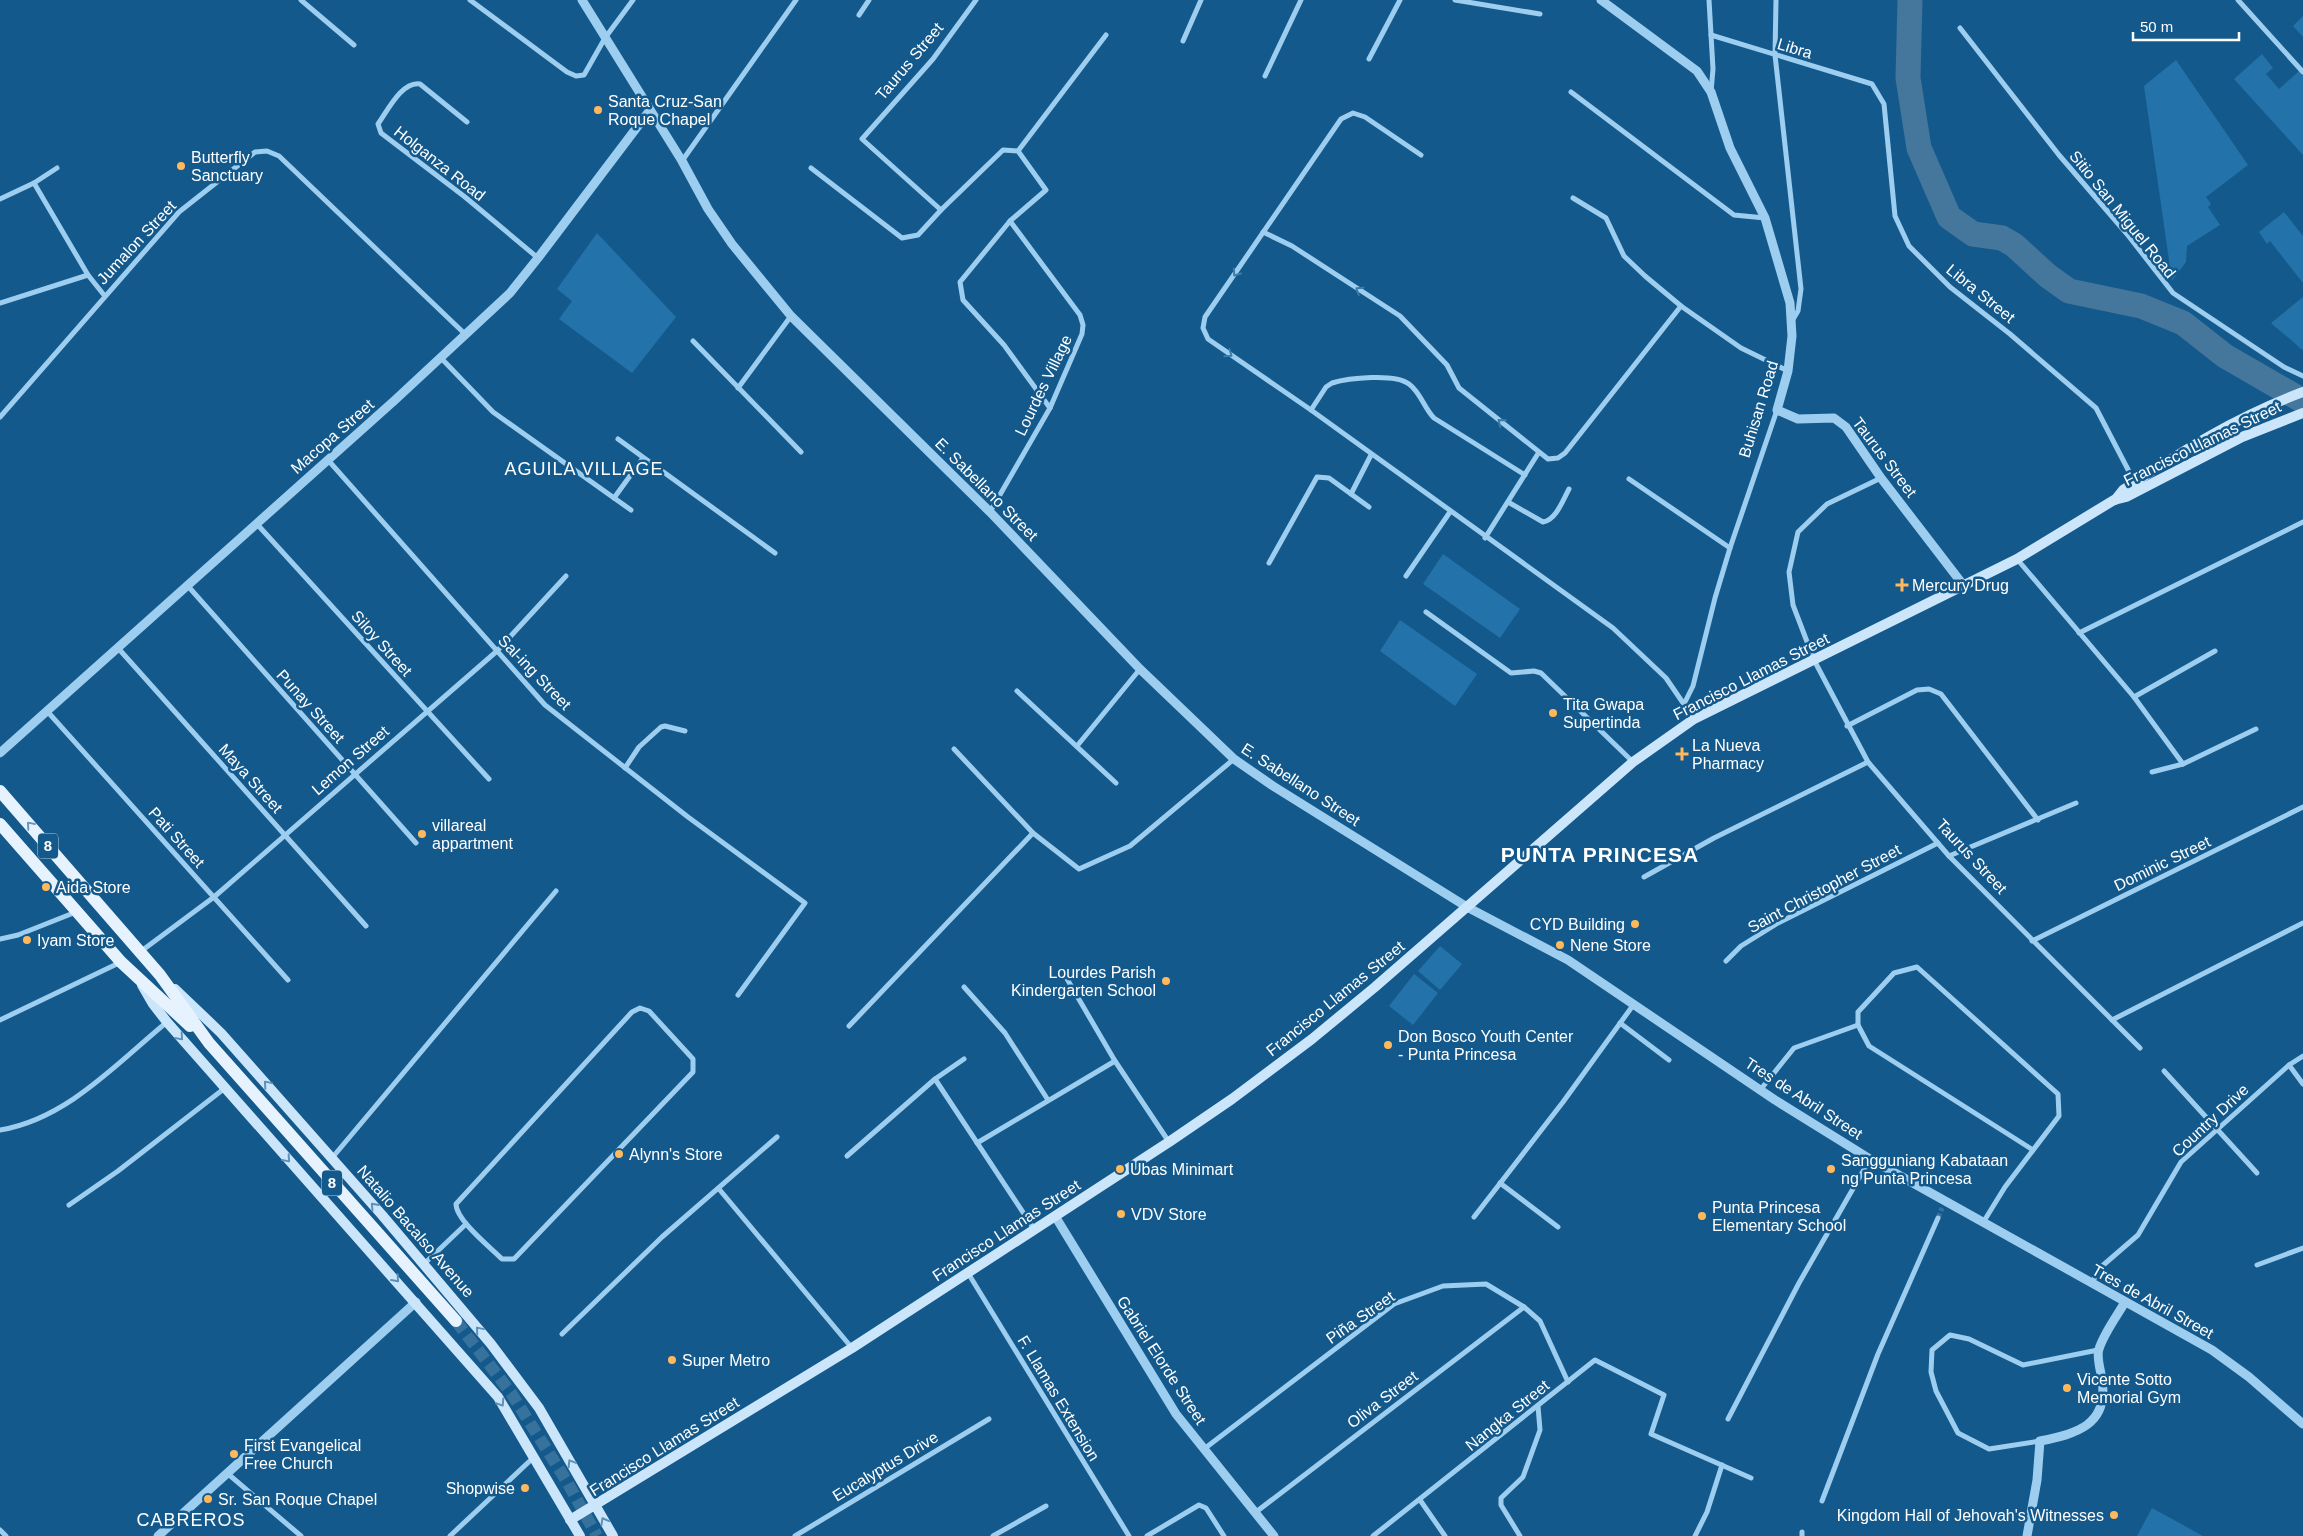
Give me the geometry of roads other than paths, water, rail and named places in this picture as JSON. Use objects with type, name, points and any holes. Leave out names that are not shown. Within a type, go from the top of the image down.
[{"type":"main road","name":"Francisco Llamas Street","points":[[2137,486],[2203,438],[2269,405],[2303,392]]},
{"type":"main road","name":"Francisco Llamas Street","points":[[570,1520],[596,1506],[852,1348],[1169,1142],[1232,1098],[1312,1039],[1388,976],[1633,762],[1694,719],[2017,559],[2114,500],[2123,490],[2137,486],[2276,423],[2303,413]]},
{"type":"main road","name":"Natalio Bacalso Avenue","points":[[0,790],[160,975],[208,1043]]},
{"type":"main road","name":"8","points":[[0,824],[121,962],[208,1043],[456,1322]]},
{"type":"main road","name":"Natalio Bacalso Avenue","points":[[160,975],[222,1032],[491,1344],[539,1408],[613,1536]]},
{"type":"main road","name":"8","points":[[142,983],[153,1004],[167,1022],[498,1397],[535,1456],[580,1536]]},
{"type":"street","points":[[301,0],[354,45]]},
{"type":"street","points":[[470,0],[567,72],[576,76],[584,75],[605,38],[633,0]]},
{"type":"street","name":"E. Sabellano Street","points":[[582,0],[682,161],[708,209],[732,244],[791,316],[990,512],[1140,669],[1234,759],[1281,791],[1467,907]]},
{"type":"street","points":[[682,161],[796,0]]},
{"type":"street","points":[[859,15],[869,0]]},
{"type":"street","name":"Taurus Street","points":[[941,210],[862,139],[933,59],[976,0]]},
{"type":"street","points":[[1183,41],[1201,0]]},
{"type":"street","points":[[1265,76],[1301,0]]},
{"type":"street","points":[[1369,58],[1400,0]]},
{"type":"street","points":[[1455,0],[1540,14]]},
{"type":"street","name":"Buhisan Road","points":[[1601,0],[1697,70],[1711,92],[1730,148],[1765,218],[1785,283],[1791,322],[1788,371],[1715,598],[1697,675],[1684,704]]},
{"type":"street","points":[[1709,0],[1711,92]]},
{"type":"street","points":[[1776,0],[1774,55],[1801,289],[1798,311],[1791,322]]},
{"type":"street","points":[[2238,0],[2303,72]]},
{"type":"street","name":"Sitio San Miguel Road","points":[[1960,28],[2059,155],[2127,234],[2173,293],[2284,367],[2303,376]]},
{"type":"street","points":[[1018,151],[1106,35]]},
{"type":"street","name":"Libra","points":[[1711,35],[1872,84]]},
{"type":"street","name":"Holganza Road","points":[[467,122],[420,84],[412,83],[405,87],[378,124],[378,128],[381,133],[465,197],[538,258]]},
{"type":"street","name":"Libra Street","points":[[1872,84],[1884,104],[1895,216],[1909,246],[1950,287],[2010,334],[2096,408],[2137,486]]},
{"type":"street","points":[[1571,92],[1734,215],[1765,218]]},
{"type":"street","name":"Macopa Street","points":[[0,753],[441,358],[510,293],[650,110]]},
{"type":"street","points":[[1421,155],[1365,117],[1353,113],[1341,119],[1205,317],[1203,328],[1208,339],[1613,628],[1666,678],[1694,719]]},
{"type":"street","points":[[811,168],[902,238],[918,234],[1003,150],[1018,151]]},
{"type":"street","name":"Jumalon Street","points":[[0,417],[104,295],[179,212],[255,152],[267,151],[279,156],[466,335]]},
{"type":"street","points":[[1018,151],[1046,190],[1010,222],[960,282],[963,300],[1004,345],[1050,408]]},
{"type":"street","points":[[0,199],[34,183],[57,168]]},
{"type":"street","points":[[34,183],[88,275],[104,295]]},
{"type":"street","points":[[1573,198],[1606,218],[1624,256],[1681,306],[1741,348],[1788,371]]},
{"type":"street","name":"Lourdes Village","points":[[990,512],[1050,408],[1082,334],[1083,325],[1080,315],[1010,222]]},
{"type":"street","points":[[1263,232],[1292,246],[1400,316],[1447,365],[1459,388],[1548,459],[1558,458],[1566,453],[1681,306]]},
{"type":"street","points":[[0,303],[88,275]]},
{"type":"street","points":[[738,388],[791,316]]},
{"type":"street","points":[[693,341],[801,452]]},
{"type":"street","points":[[441,358],[492,412],[631,510]]},
{"type":"street","points":[[1310,410],[1326,387],[1332,383],[1393,377],[1408,383],[1422,398],[1434,418],[1525,475]]},
{"type":"street","name":"Taurus Street","points":[[1777,410],[1798,419],[1834,418],[1846,427],[1881,478],[1964,586]]},
{"type":"street","points":[[618,440],[775,553]]},
{"type":"street","points":[[1485,538],[1539,452]]},
{"type":"street","points":[[1351,494],[1372,455]]},
{"type":"street","points":[[614,498],[643,458]]},
{"type":"street","name":"Sal-ing Street","points":[[327,459],[545,705],[625,768],[805,903],[738,994]]},
{"type":"street","points":[[1269,563],[1317,477],[1329,478],[1369,507]]},
{"type":"street","name":"Taurus Street","points":[[1881,478],[1827,504],[1798,532],[1789,572],[1793,605],[1814,660],[1847,726],[1868,762],[1949,856],[2140,1048]]},
{"type":"street","points":[[1629,479],[1730,548]]},
{"type":"street","points":[[1508,502],[1543,522],[1548,522],[1553,518],[1569,489]]},
{"type":"street","points":[[1406,576],[1450,512]]},
{"type":"street","points":[[2079,633],[2303,522]]},
{"type":"street","name":"Siloy Street","points":[[256,523],[489,779]]},
{"type":"street","points":[[2017,559],[2134,696],[2183,764]]},
{"type":"street","name":"Lemon Street","points":[[140,952],[214,897],[354,773],[497,651],[566,576]]},
{"type":"street","name":"Punay Street","points":[[187,585],[416,842]]},
{"type":"street","points":[[1426,612],[1511,673],[1534,671],[1541,674],[1633,762]]},
{"type":"street","name":"Maya Street","points":[[118,648],[366,926]]},
{"type":"street","points":[[2134,696],[2215,651]]},
{"type":"street","points":[[1077,746],[1140,669]]},
{"type":"street","points":[[1847,726],[1917,690],[1929,689],[1941,694],[2038,820]]},
{"type":"street","points":[[1017,691],[1116,783]]},
{"type":"street","name":"Pati Street","points":[[47,712],[288,980]]},
{"type":"street","points":[[625,768],[639,747],[661,727],[665,726],[684,730]]},
{"type":"street","points":[[2152,772],[2183,764],[2256,729]]},
{"type":"street","points":[[954,750],[1033,833],[1079,869],[1130,846],[1234,759]]},
{"type":"street","points":[[1644,877],[1714,838],[1868,762]]},
{"type":"street","points":[[1949,856],[2076,803]]},
{"type":"street","name":"Dominic Street","points":[[2032,941],[2303,806]]},
{"type":"street","points":[[849,1026],[1033,833]]},
{"type":"street","name":"Saint Christopher Street","points":[[1726,961],[1741,946],[1778,923],[1938,843]]},
{"type":"street","points":[[332,1158],[556,891]]},
{"type":"street","name":"Tres de Abril Street","points":[[1467,907],[1568,960],[1761,1089],[1944,1204],[1984,1221],[2091,1284],[2212,1350],[2249,1376],[2303,1423]]},
{"type":"street","points":[[0,939],[18,935],[76,912]]},
{"type":"street","points":[[2112,1020],[2303,923]]},
{"type":"street","points":[[0,1020],[121,962]]},
{"type":"street","points":[[1984,1221],[2005,1187],[2059,1116],[2058,1094],[1917,967],[1894,974],[1858,1012],[1858,1025],[1869,1046],[2033,1150]]},
{"type":"street","points":[[1062,972],[1115,1061],[1169,1142]]},
{"type":"street","points":[[964,987],[1005,1033],[1048,1100]]},
{"type":"street","points":[[1474,1217],[1634,1004]]},
{"type":"street","points":[[640,1008],[649,1012],[693,1059],[693,1072],[514,1259],[502,1259],[466,1224],[456,1208],[456,1204],[632,1012],[640,1008]]},
{"type":"street","points":[[0,1130],[52,1112],[81,1094],[167,1022]]},
{"type":"street","points":[[1620,1023],[1669,1060]]},
{"type":"street","points":[[1761,1089],[1794,1048],[1858,1025]]},
{"type":"street","name":"Country Drive","points":[[2091,1284],[2101,1267],[2138,1235],[2181,1162],[2289,1065],[2303,1056]]},
{"type":"street","points":[[847,1156],[935,1079],[964,1059]]},
{"type":"street","points":[[977,1143],[1115,1061]]},
{"type":"street","points":[[2289,1065],[2303,1084]]},
{"type":"street","points":[[2164,1071],[2257,1173]]},
{"type":"street","points":[[935,1079],[1035,1230]]},
{"type":"street","points":[[69,1205],[118,1171],[225,1088]]},
{"type":"street","points":[[562,1334],[662,1236],[777,1137]]},
{"type":"street","points":[[1728,1420],[1799,1283],[1870,1159]]},
{"type":"street","points":[[1500,1183],[1558,1227]]},
{"type":"street","points":[[719,1188],[852,1348]]},
{"type":"street","name":"Gabriel Elorde Street","points":[[1055,1216],[1176,1414],[1274,1536]]},
{"type":"street","points":[[1822,1501],[1878,1354],[1938,1218]]},
{"type":"street","points":[[424,1264],[466,1224]]},
{"type":"street","points":[[2257,1265],[2303,1248]]},
{"type":"street","name":"F. Llamas Extension","points":[[968,1273],[1129,1536]]},
{"type":"street","name":"Piña Street","points":[[1204,1449],[1394,1304],[1443,1286],[1486,1284],[1524,1307],[1540,1321],[1568,1382]]},
{"type":"street","points":[[158,1536],[416,1302]]},
{"type":"street","points":[[2098,1350],[2023,1365],[1969,1338],[1950,1335],[1932,1350],[1931,1372],[1936,1391],[1958,1432],[1989,1449],[2040,1442],[2066,1436],[2088,1426],[2102,1404],[2103,1388],[2098,1350],[2125,1302]]},
{"type":"street","name":"Oliva Street","points":[[1256,1512],[1524,1307]]},
{"type":"street","name":"Nangka Street","points":[[1373,1536],[1595,1360],[1664,1395],[1651,1434],[1722,1465]]},
{"type":"street","points":[[1520,1536],[1501,1505],[1501,1498],[1524,1477],[1540,1430],[1538,1406]]},
{"type":"street","name":"Eucalyptus Drive","points":[[795,1536],[990,1419]]},
{"type":"street","points":[[2027,1536],[2037,1480],[2040,1442]]},
{"type":"street","points":[[450,1536],[535,1456]]},
{"type":"street","points":[[1695,1536],[1707,1512],[1722,1465],[1751,1478]]},
{"type":"street","points":[[227,1472],[301,1536]]},
{"type":"street","points":[[1420,1500],[1445,1536]]},
{"type":"street","points":[[1147,1536],[1199,1505],[1206,1508],[1224,1536]]},
{"type":"street","points":[[993,1536],[1046,1506]]},
{"type":"street","points":[[0,1530],[6,1536]]},
{"type":"waterway","points":[[1910,0],[1908,78],[1919,148],[1949,217],[1973,234],[2002,238],[2014,245],[2048,276],[2069,291],[2141,306],[2183,323],[2225,356],[2303,401]]},
{"type":"tunnel","points":[[1938,1218],[1942,1208]]},
{"type":"tunnel","points":[[456,1321],[511,1393],[566,1480],[597,1536]]},
{"type":"place","name":"Santa Cruz-San Roque Chapel","points":[[598,110]]},
{"type":"place","name":"Butterfly Sanctuary","points":[[181,166]]},
{"type":"place","name":"Mercury Drug","points":[[1902,585]]},
{"type":"place","name":"Tita Gwapa Supertinda","points":[[1553,713]]},
{"type":"place","name":"La Nueva Pharmacy","points":[[1682,754]]},
{"type":"place","name":"villareal appartment","points":[[422,834]]},
{"type":"place","name":"Aida Store","points":[[46,887]]},
{"type":"place","name":"CYD Building","points":[[1635,924]]},
{"type":"place","name":"Iyam Store","points":[[27,940]]},
{"type":"place","name":"Nene Store","points":[[1560,945]]},
{"type":"place","name":"Lourdes Parish Kindergarten School","points":[[1166,981]]},
{"type":"place","name":"Don Bosco Youth Center - Punta Princesa","points":[[1388,1045]]},
{"type":"place","name":"Alynn's Store","points":[[619,1154]]},
{"type":"place","name":"Ubas Minimart","points":[[1120,1169]]},
{"type":"place","name":"Sangguniang Kabataan ng Punta Princesa","points":[[1831,1169]]},
{"type":"place","name":"VDV Store","points":[[1121,1214]]},
{"type":"place","name":"Punta Princesa Elementary School","points":[[1702,1216]]},
{"type":"place","name":"Super Metro","points":[[672,1360]]},
{"type":"place","name":"Vicente Sotto Memorial Gym","points":[[2067,1388]]},
{"type":"place","name":"First Evangelical Free Church","points":[[234,1454]]},
{"type":"place","name":"Shopwise","points":[[525,1488]]},
{"type":"place","name":"Sr. San Roque Chapel","points":[[208,1499]]},
{"type":"place","name":"Kingdom Hall of Jehovah's Witnesses","points":[[2114,1515]]},
{"type":"district","name":"AGUILA VILLAGE","points":[[584,469]]},
{"type":"district","name":"PUNTA PRINCESA","points":[[1600,855]]},
{"type":"district","name":"CABREROS","points":[[191,1520]]}]
